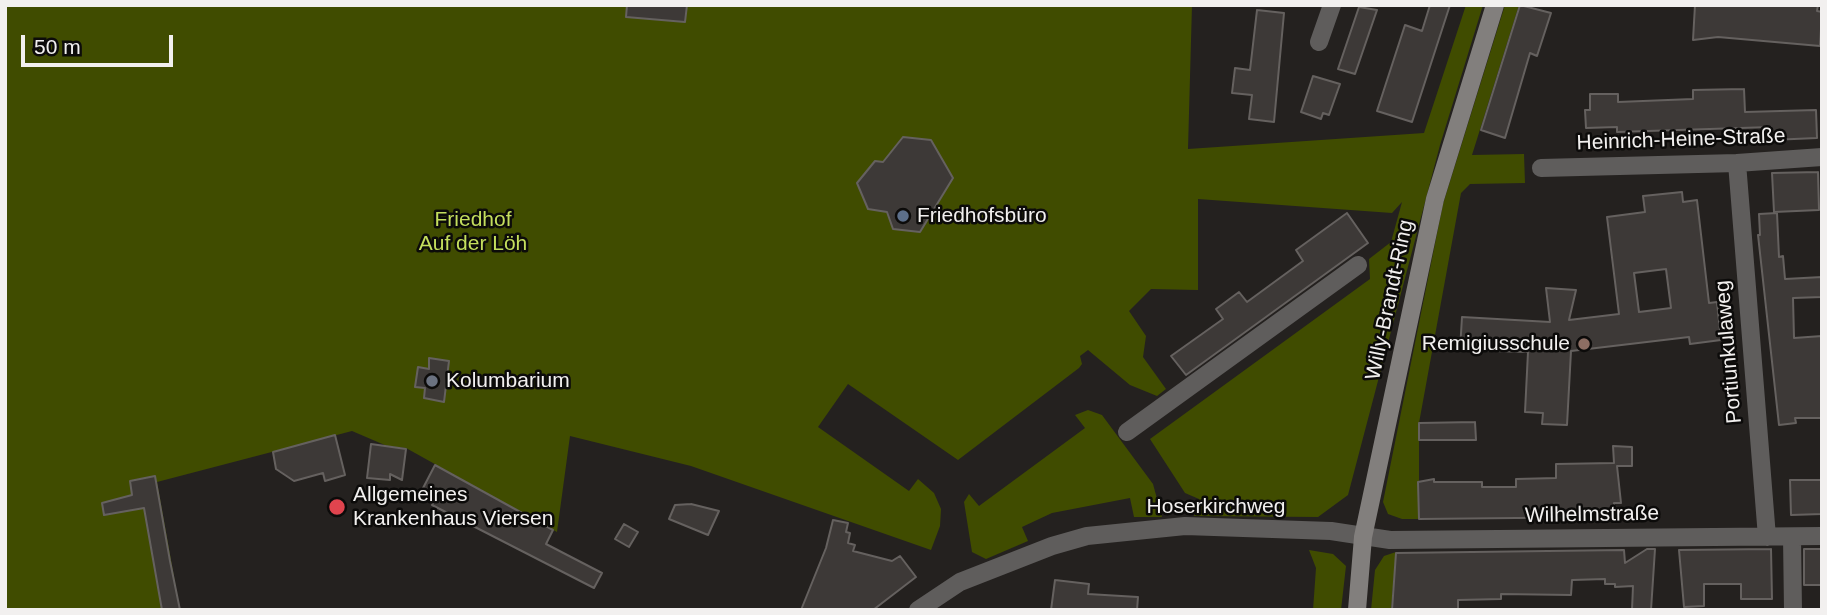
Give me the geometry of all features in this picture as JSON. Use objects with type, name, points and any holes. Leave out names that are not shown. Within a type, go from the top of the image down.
[{"type":"main road","name":"Willy-Brandt-Ring","points":[[1357,610],[1363,537],[1434,200],[1495,5]]},
{"type":"street","points":[[1319,42],[1332,5]]},
{"type":"street","name":"Heinrich-Heine-Straße","points":[[1541,168],[1737,163],[1822,157]]},
{"type":"street","name":"Portiunkulaweg","points":[[1737,163],[1767,537]]},
{"type":"street","points":[[1127,432],[1358,265]]},
{"type":"street","name":"Hoserkirchweg","points":[[918,610],[972,577],[1052,546],[1087,536],[1185,526],[1331,531],[1363,537]]},
{"type":"street","name":"Wilhelmstraße","points":[[1363,537],[1390,540],[1822,536]]},
{"type":"street","points":[[1792,537],[1793,610]]},
{"type":"green space","name":"Friedhof Auf der Löh","points":[[5,5],[1192,5],[1188,149],[1424,133],[1466,5],[1483,5],[1440,145],[1348,495],[1318,517],[1194,516],[1199,499],[1185,493],[1150,439],[1370,279],[1369,259],[1391,242],[1402,202],[1392,213],[1198,199],[1198,290],[1151,289],[1129,311],[1146,336],[1143,357],[1166,389],[1157,396],[1130,385],[1088,350],[1080,356],[1082,364],[1079,368],[958,460],[848,384],[818,427],[909,491],[918,479],[934,493],[941,509],[940,526],[931,550],[691,466],[570,436],[557,532],[406,448],[387,446],[352,431],[157,482],[180,610],[5,610]]},
{"type":"green space","points":[[1505,5],[1519,5],[1472,155],[1524,154],[1525,183],[1470,184],[1461,193],[1419,423],[1419,519],[1402,519],[1388,514],[1383,502],[1443,204]]},
{"type":"green space","points":[[1088,410],[1102,415],[1153,484],[1162,517],[1134,517],[1130,498],[1052,513],[1022,527],[1028,541],[986,559],[972,552],[964,502],[969,494],[979,506],[1085,428],[1075,415]]},
{"type":"green space","points":[[1309,550],[1333,554],[1346,566],[1341,610],[1313,610],[1316,568]]},
{"type":"green space","points":[[1396,552],[1391,610],[1371,610],[1375,570],[1384,556]]},
{"type":"building","points":[[627,5],[687,5],[685,22],[626,17]]},
{"type":"building","points":[[1430,5],[1450,5],[1412,122],[1377,111],[1405,25],[1422,31]]},
{"type":"building","points":[[1520,5],[1551,13],[1537,56],[1530,53],[1505,138],[1481,130]]},
{"type":"building","points":[[1695,5],[1818,5],[1817,11],[1822,12],[1820,46],[1718,37],[1693,40]]},
{"type":"building","points":[[1359,7],[1377,10],[1355,74],[1338,69]]},
{"type":"building","points":[[1257,10],[1284,13],[1274,122],[1249,119],[1252,95],[1232,93],[1235,68],[1250,70]]},
{"type":"building","points":[[1313,76],[1340,84],[1329,115],[1323,113],[1321,119],[1301,112]]},
{"type":"building","points":[[1744,89],[1745,112],[1816,110],[1817,138],[1771,140],[1771,127],[1617,132],[1617,127],[1586,128],[1585,110],[1590,110],[1590,94],[1618,94],[1618,102],[1693,99],[1693,90]]},
{"type":"building","points":[[903,137],[931,140],[953,178],[920,232],[893,229],[887,212],[868,209],[857,183],[875,161],[883,162]]},
{"type":"building","points":[[1818,172],[1819,210],[1774,212],[1772,173]]},
{"type":"building","points":[[1682,192],[1683,202],[1697,200],[1709,303],[1717,302],[1721,340],[1690,344],[1689,337],[1571,351],[1567,425],[1542,424],[1543,413],[1525,412],[1528,352],[1460,350],[1462,317],[1550,322],[1546,288],[1576,290],[1569,320],[1619,314],[1607,217],[1645,212],[1643,196]],"holes":[[[1666,269],[1671,308],[1639,312],[1634,273]]]},
{"type":"building","points":[[1347,213],[1368,243],[1186,375],[1171,356],[1223,319],[1216,309],[1239,292],[1247,302],[1303,261],[1296,250]]},
{"type":"building","points":[[1777,213],[1779,257],[1783,256],[1785,279],[1822,277],[1822,297],[1793,298],[1794,338],[1822,336],[1822,418],[1795,418],[1796,423],[1779,425],[1758,235],[1759,214]]},
{"type":"building","name":"Kolumbarium","points":[[429,358],[449,361],[444,402],[424,398],[425,388],[415,387],[418,367],[429,369]]},
{"type":"building","points":[[1475,422],[1476,440],[1419,440],[1419,423]]},
{"type":"building","points":[[335,435],[345,475],[325,481],[323,473],[294,481],[276,469],[273,452]]},
{"type":"building","points":[[371,444],[406,449],[402,480],[390,474],[390,480],[367,478]]},
{"type":"building","points":[[1613,446],[1632,447],[1632,466],[1617,466],[1621,503],[1614,503],[1614,517],[1419,519],[1418,482],[1434,479],[1434,482],[1482,482],[1482,487],[1516,487],[1516,479],[1556,478],[1556,464],[1614,463]]},
{"type":"building","points":[[435,465],[553,530],[546,544],[602,573],[594,588],[432,505],[436,498],[422,490]]},
{"type":"building","points":[[155,476],[180,610],[162,610],[144,508],[104,515],[102,503],[132,495],[130,481]]},
{"type":"building","points":[[1790,480],[1822,480],[1822,514],[1791,515]]},
{"type":"building","points":[[691,504],[719,511],[708,535],[669,519],[675,505]]},
{"type":"building","points":[[833,520],[848,523],[846,532],[850,533],[848,543],[855,545],[853,551],[892,561],[900,556],[916,577],[873,610],[801,610],[826,548]]},
{"type":"building","points":[[624,524],[638,532],[629,547],[615,539]]},
{"type":"building","points":[[1647,549],[1655,549],[1651,610],[1632,610],[1633,586],[1615,587],[1615,584],[1605,584],[1605,579],[1572,580],[1571,595],[1501,594],[1501,599],[1458,600],[1458,610],[1392,610],[1396,553],[1624,550],[1625,563]]},
{"type":"building","points":[[1771,549],[1772,599],[1741,599],[1741,584],[1704,584],[1704,606],[1684,607],[1679,550]]},
{"type":"building","points":[[1804,549],[1822,549],[1822,585],[1804,585]]},
{"type":"building","points":[[1055,580],[1089,584],[1088,594],[1138,597],[1137,610],[1051,610]]},
{"type":"place","name":"Friedhofsbüro","points":[[903,216]]},
{"type":"place","name":"Remigiusschule","points":[[1584,344]]},
{"type":"place","name":"Kolumbarium","points":[[432,381]]},
{"type":"place","name":"Allgemeines Krankenhaus Viersen","points":[[337,507]]}]
